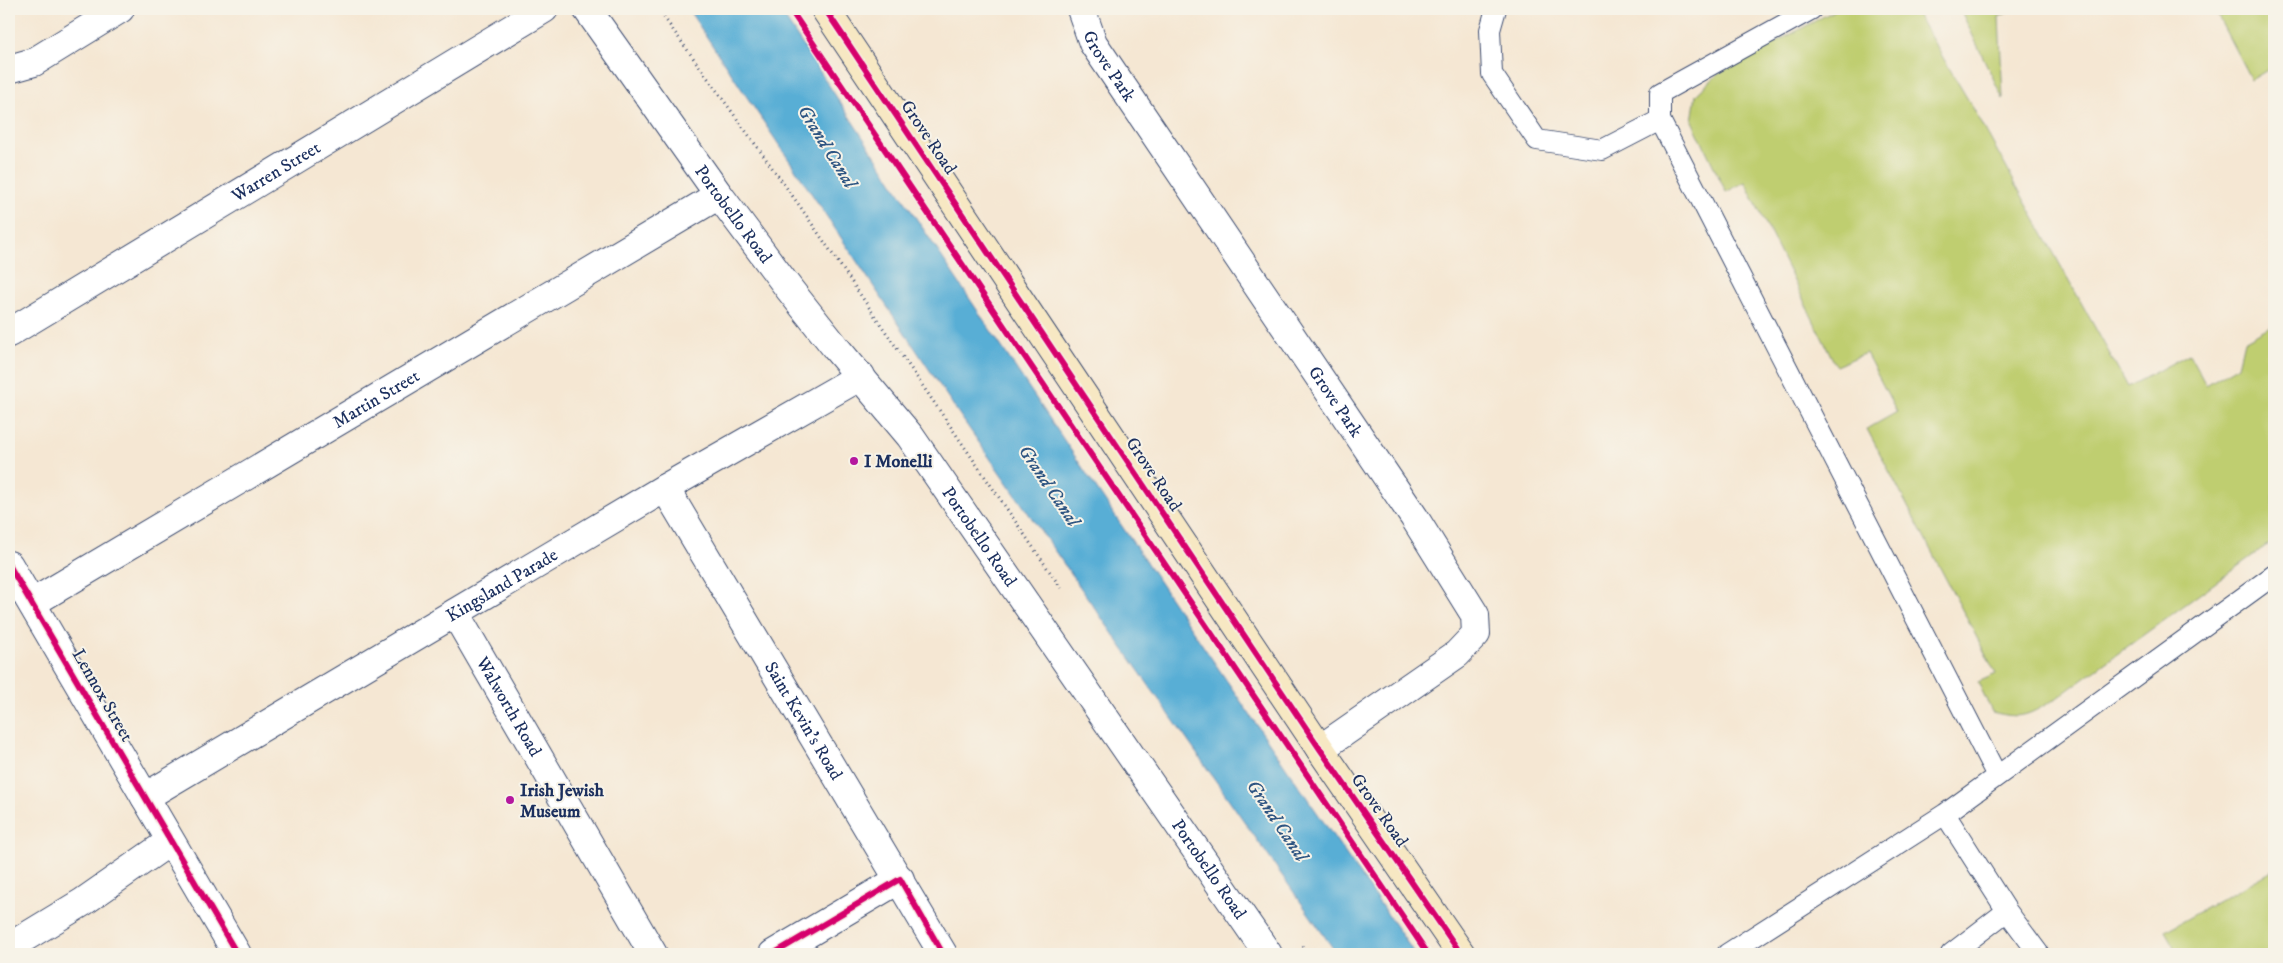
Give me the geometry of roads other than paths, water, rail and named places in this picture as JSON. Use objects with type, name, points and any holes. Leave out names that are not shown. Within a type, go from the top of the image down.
[{"type":"main road","name":"Grove Road","points":[[825,9],[1320,749],[1461,954]]},
{"type":"street","points":[[9,69],[34,62],[120,9]]},
{"type":"street","name":"Warren Street","points":[[9,333],[544,9]]},
{"type":"street","name":"Portobello Road","points":[[587,9],[718,195],[836,348],[910,436],[1268,954]]},
{"type":"street","name":"Grove Park","points":[[1081,9],[1093,43],[1408,508],[1475,615],[1476,634],[1458,654],[1320,749]]},
{"type":"street","name":"Martin Street","points":[[32,602],[718,195]]},
{"type":"street","name":"Kingsland Parade","points":[[145,797],[665,488],[861,376]]},
{"type":"street","name":"Saint Kevin's Road","points":[[665,488],[943,954]]},
{"type":"street","name":"Lennox Street","points":[[9,565],[237,954]]},
{"type":"street","name":"Walworth Road","points":[[455,613],[653,954]]},
{"type":"street","points":[[9,947],[84,902],[143,858],[170,842]]},
{"type":"street","points":[[773,954],[900,879]]},
{"type":"lane","points":[[1496,9],[1490,30],[1492,74],[1537,140],[1602,150],[1660,120]]},
{"type":"lane","points":[[1812,9],[1660,93],[1660,120],[1997,776]]},
{"type":"lane","points":[[1727,954],[1945,814],[2274,575]]},
{"type":"lane","points":[[1945,814],[2007,911],[2039,954]]},
{"type":"lane","points":[[1951,954],[2007,911]]},
{"type":"water","name":"Grand Canal","points":[[688,9],[779,9],[1093,484],[1415,954],[1337,954],[961,417]]},
{"type":"place","name":"I Monelli","points":[[854,461]]},
{"type":"place","name":"Irish Jewish Museum","points":[[510,800]]}]
